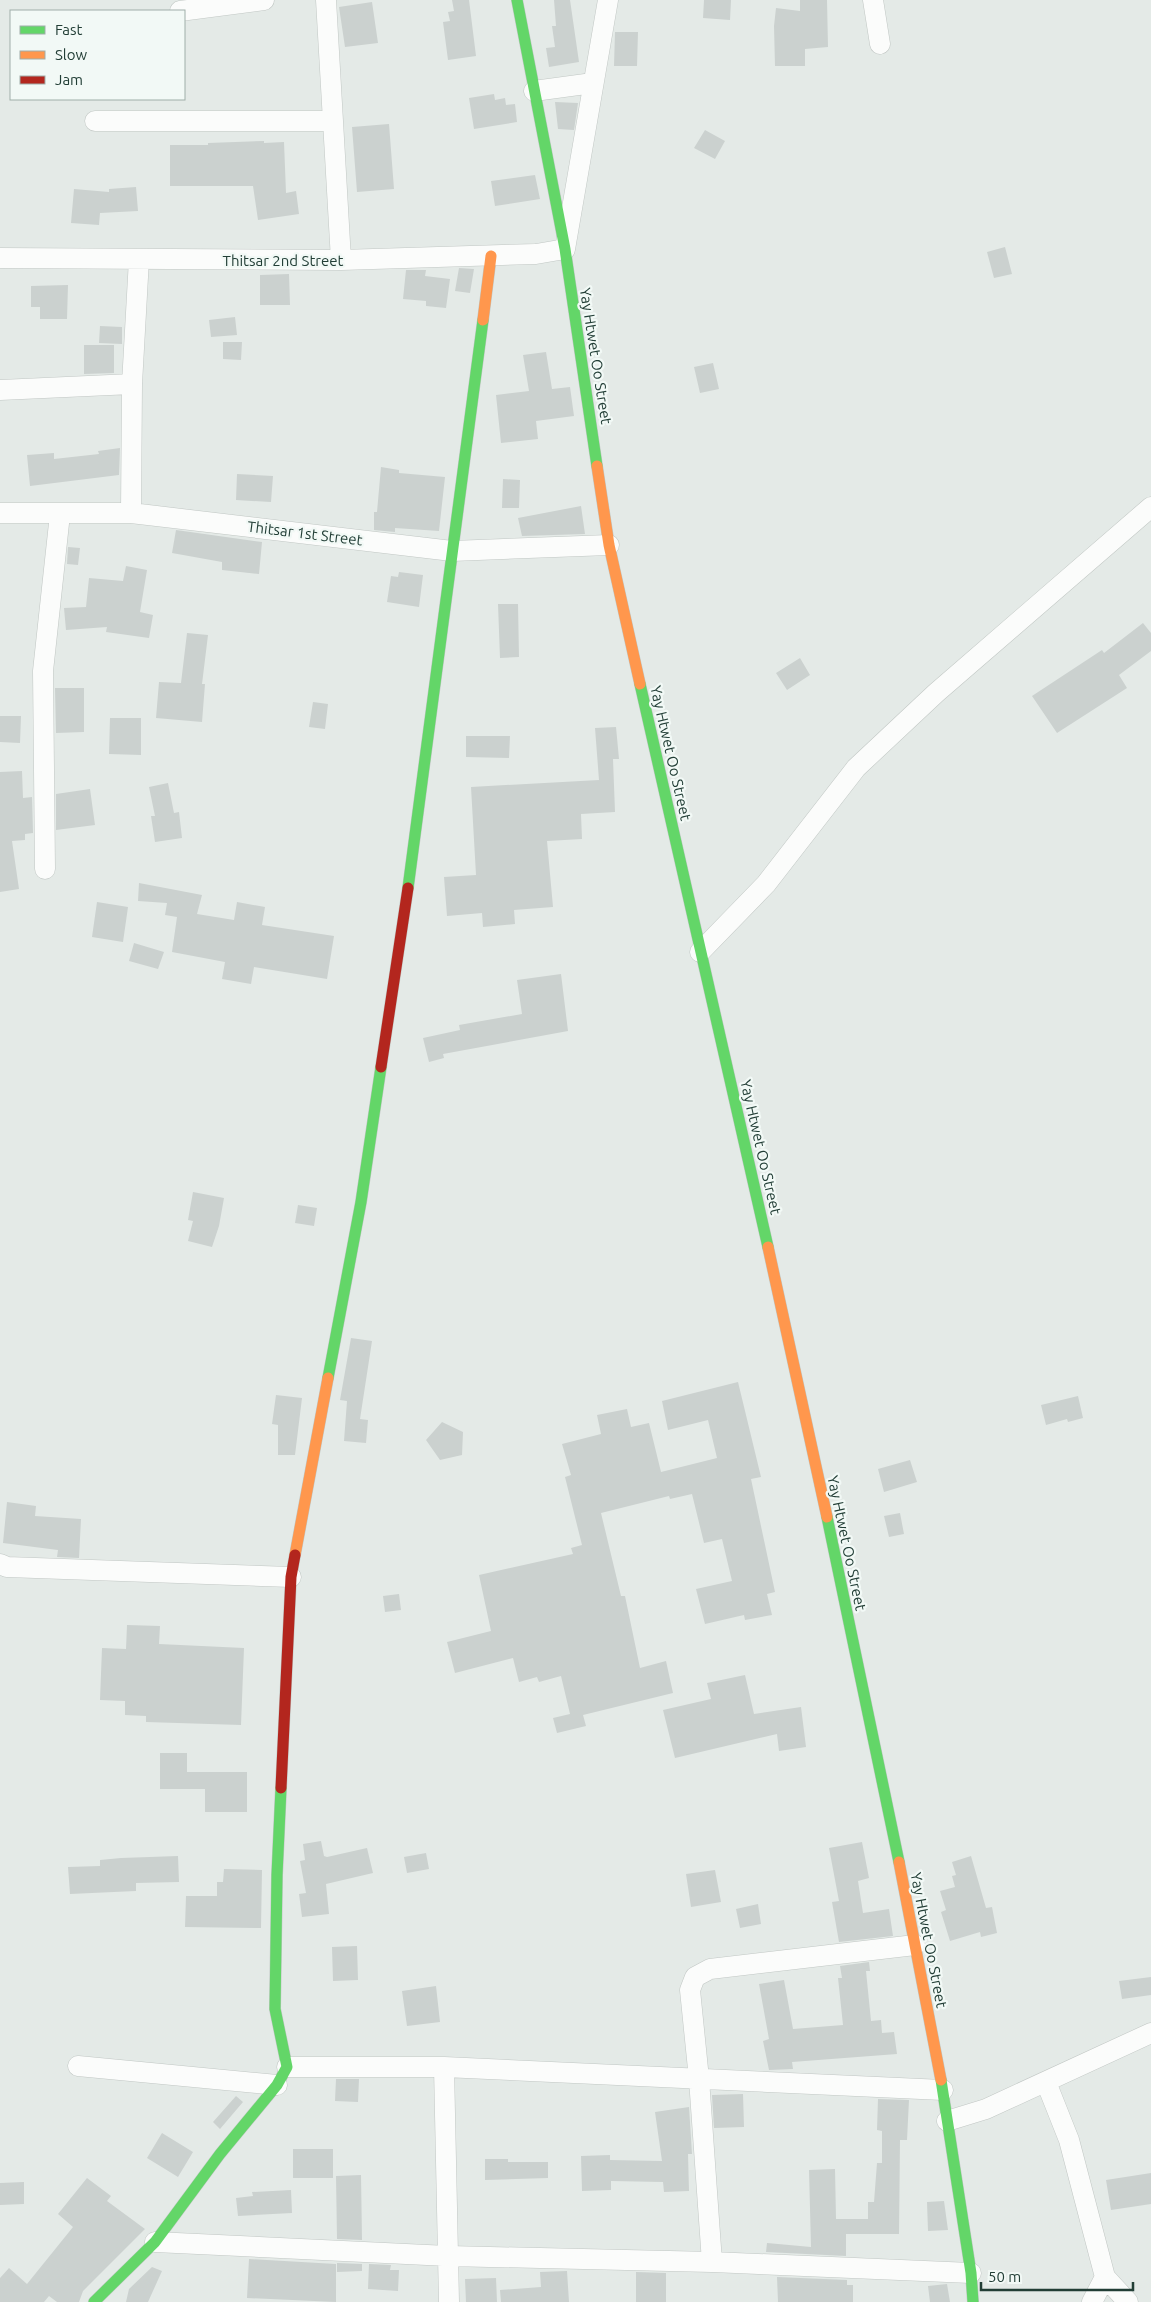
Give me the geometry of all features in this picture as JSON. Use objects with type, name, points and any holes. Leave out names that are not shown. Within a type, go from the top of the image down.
[{"type":"street","points":[[185,10],[264,0]]},
{"type":"street","points":[[326,0],[341,260]]},
{"type":"street","name":"Yay Htwet Oo Street","points":[[517,0],[564,248],[609,545],[700,952],[789,1336],[885,1792],[943,2090],[971,2273],[973,2302]]},
{"type":"street","points":[[564,248],[608,0]]},
{"type":"street","points":[[873,0],[880,44]]},
{"type":"street","points":[[534,91],[594,83]]},
{"type":"street","points":[[95,121],[333,121]]},
{"type":"street","name":"Thitsar 2nd Street","points":[[0,258],[341,260],[536,254],[564,248]]},
{"type":"street","points":[[94,2302],[155,2242],[220,2154],[277,2085],[287,2067],[275,2009],[277,1875],[291,1577],[361,1202],[415,844],[491,256]]},
{"type":"street","points":[[131,513],[132,384],[139,260]]},
{"type":"street","points":[[0,390],[132,384]]},
{"type":"street","points":[[700,952],[766,884],[856,768],[936,693],[1151,507]]},
{"type":"street","name":"Thitsar 1st Street","points":[[0,513],[131,513],[452,551],[609,545]]},
{"type":"street","points":[[45,869],[43,671],[60,514]]},
{"type":"street","points":[[0,1564],[6,1567],[291,1577]]},
{"type":"street","points":[[712,2262],[699,2078],[690,1990],[695,1977],[710,1969],[915,1945]]},
{"type":"street","points":[[947,2121],[986,2109],[1151,2033]]},
{"type":"street","points":[[78,2066],[277,2085]]},
{"type":"street","points":[[287,2067],[444,2067],[943,2090]]},
{"type":"street","points":[[444,2067],[450,2302]]},
{"type":"street","points":[[1046,2082],[1069,2140],[1105,2277],[1128,2302]]},
{"type":"street","points":[[155,2242],[448,2256],[712,2262],[971,2273]]},
{"type":"street","points":[[1092,2302],[1105,2277]]},
{"type":"building","points":[[452,0],[469,0],[476,56],[448,60],[443,22],[450,21],[448,12],[454,11]]},
{"type":"building","points":[[554,0],[570,0],[579,62],[549,67],[546,48],[555,47],[552,26],[556,26]]},
{"type":"building","points":[[704,0],[731,0],[730,20],[703,18]]},
{"type":"building","points":[[800,0],[827,0],[828,47],[805,49],[805,66],[775,66],[774,26],[776,8],[800,11]]},
{"type":"building","points":[[372,2],[378,43],[345,47],[339,7]]},
{"type":"building","points":[[615,32],[638,32],[637,66],[614,66]]},
{"type":"building","points":[[494,94],[495,100],[505,98],[506,105],[515,104],[517,122],[474,129],[469,98]]},
{"type":"building","points":[[555,102],[578,103],[574,130],[558,129]]},
{"type":"building","points":[[389,124],[394,189],[357,192],[352,127]]},
{"type":"building","points":[[705,130],[725,141],[715,159],[694,148]]},
{"type":"building","points":[[264,141],[264,143],[284,142],[286,193],[296,191],[299,214],[258,220],[253,186],[170,186],[170,145],[208,145],[208,143]]},
{"type":"building","points":[[535,175],[540,199],[495,206],[491,181]]},
{"type":"building","points":[[136,187],[138,211],[100,213],[99,225],[71,223],[74,189],[109,192],[109,189]]},
{"type":"building","points":[[1005,247],[1012,274],[994,278],[987,252]]},
{"type":"building","points":[[459,268],[474,269],[470,293],[455,291]]},
{"type":"building","points":[[406,270],[426,270],[425,276],[450,279],[446,308],[426,306],[426,301],[403,299]]},
{"type":"building","points":[[289,274],[290,305],[260,305],[260,275]]},
{"type":"building","points":[[68,285],[67,319],[40,319],[40,307],[31,307],[31,286]]},
{"type":"building","points":[[235,317],[237,335],[211,337],[209,320]]},
{"type":"building","points":[[100,326],[122,327],[122,344],[99,343]]},
{"type":"building","points":[[223,342],[242,342],[241,360],[223,359]]},
{"type":"building","points":[[84,345],[114,345],[114,373],[84,374]]},
{"type":"building","points":[[546,352],[552,389],[570,387],[574,416],[536,421],[538,439],[501,443],[496,395],[529,391],[523,355]]},
{"type":"building","points":[[713,363],[719,389],[700,393],[694,367]]},
{"type":"building","points":[[120,448],[119,475],[30,486],[27,455],[54,453],[54,459],[99,454],[98,451]]},
{"type":"building","points":[[381,467],[399,470],[399,473],[445,477],[439,531],[395,528],[395,532],[374,530],[374,512],[377,512]]},
{"type":"building","points":[[237,474],[273,476],[271,502],[236,500]]},
{"type":"building","points":[[503,479],[520,480],[519,508],[502,508]]},
{"type":"building","points":[[581,506],[585,534],[522,536],[518,518]]},
{"type":"building","points":[[176,530],[262,542],[259,574],[222,570],[222,562],[172,553]]},
{"type":"building","points":[[68,547],[80,548],[78,565],[67,564]]},
{"type":"building","points":[[126,566],[147,570],[140,612],[153,615],[149,638],[106,632],[107,627],[66,630],[64,608],[86,607],[89,578],[123,581]]},
{"type":"building","points":[[399,572],[423,575],[419,607],[387,602],[391,576],[398,577]]},
{"type":"building","points":[[498,604],[518,604],[519,657],[500,658]]},
{"type":"building","points":[[1143,623],[1151,633],[1151,651],[1119,675],[1127,688],[1057,733],[1032,696],[1102,650],[1104,653]]},
{"type":"building","points":[[187,633],[208,635],[202,684],[205,684],[202,722],[156,718],[159,682],[181,683]]},
{"type":"building","points":[[800,658],[810,675],[787,690],[776,673]]},
{"type":"building","points":[[55,688],[84,688],[84,732],[56,733]]},
{"type":"building","points":[[313,702],[328,704],[325,729],[309,727]]},
{"type":"building","points":[[0,716],[21,716],[20,743],[0,742]]},
{"type":"building","points":[[110,718],[141,718],[141,755],[109,754]]},
{"type":"building","points":[[616,727],[619,759],[613,759],[615,812],[581,814],[582,839],[547,841],[553,907],[514,910],[515,924],[483,927],[482,913],[447,916],[444,877],[476,875],[471,787],[599,780],[595,728]]},
{"type":"building","points":[[466,736],[510,736],[509,758],[466,757]]},
{"type":"building","points":[[22,771],[23,798],[32,797],[33,833],[25,834],[25,840],[12,841],[19,889],[0,892],[0,772]]},
{"type":"building","points":[[168,783],[174,813],[179,812],[182,838],[155,842],[151,816],[155,816],[149,787]]},
{"type":"building","points":[[90,789],[95,825],[56,830],[56,794]]},
{"type":"building","points":[[139,883],[202,895],[197,914],[234,920],[237,902],[265,907],[262,925],[334,936],[327,979],[254,967],[251,984],[222,979],[225,962],[172,952],[177,917],[165,915],[167,903],[138,901]]},
{"type":"building","points":[[97,902],[128,907],[123,942],[92,937]]},
{"type":"building","points":[[134,943],[164,952],[158,969],[129,961]]},
{"type":"building","points":[[561,974],[568,1031],[443,1054],[444,1058],[429,1062],[423,1038],[460,1030],[459,1025],[522,1014],[517,980]]},
{"type":"building","points":[[193,1192],[224,1198],[219,1226],[212,1247],[188,1241],[193,1221],[188,1220]]},
{"type":"building","points":[[298,1205],[317,1208],[314,1226],[295,1223]]},
{"type":"building","points":[[351,1338],[372,1341],[360,1419],[368,1420],[366,1443],[344,1441],[347,1401],[340,1400]]},
{"type":"building","points":[[738,1382],[761,1477],[751,1479],[775,1592],[767,1594],[772,1615],[745,1620],[744,1615],[705,1624],[696,1589],[732,1581],[722,1539],[704,1543],[692,1494],[670,1499],[669,1496],[601,1513],[621,1596],[625,1596],[640,1668],[666,1661],[673,1693],[583,1715],[586,1726],[557,1733],[553,1718],[570,1714],[561,1676],[539,1682],[537,1677],[519,1682],[513,1658],[455,1673],[447,1642],[491,1631],[479,1575],[573,1554],[571,1548],[582,1545],[565,1477],[571,1475],[562,1444],[601,1434],[597,1415],[627,1409],[631,1427],[649,1423],[661,1472],[717,1458],[708,1420],[668,1430],[662,1401]]},
{"type":"building","points":[[276,1395],[302,1398],[295,1455],[278,1455],[278,1425],[272,1424]]},
{"type":"building","points":[[1078,1396],[1083,1418],[1068,1422],[1067,1419],[1046,1425],[1041,1405]]},
{"type":"building","points":[[442,1422],[463,1432],[462,1455],[440,1460],[426,1440]]},
{"type":"building","points":[[910,1460],[917,1482],[884,1492],[878,1469]]},
{"type":"building","points":[[7,1502],[36,1506],[35,1516],[81,1519],[79,1558],[57,1557],[58,1550],[3,1543]]},
{"type":"building","points":[[900,1513],[904,1534],[889,1537],[884,1516]]},
{"type":"building","points":[[399,1594],[401,1610],[385,1612],[383,1596]]},
{"type":"building","points":[[127,1625],[160,1626],[159,1644],[244,1648],[241,1725],[146,1722],[146,1716],[125,1715],[125,1701],[100,1700],[102,1648],[126,1649]]},
{"type":"building","points":[[745,1675],[754,1714],[801,1707],[806,1747],[779,1751],[777,1734],[675,1758],[663,1710],[711,1699],[707,1683]]},
{"type":"building","points":[[160,1753],[187,1753],[187,1772],[247,1772],[247,1812],[205,1812],[205,1789],[160,1789]]},
{"type":"building","points":[[321,1841],[324,1856],[327,1857],[367,1848],[373,1873],[326,1884],[329,1914],[302,1917],[299,1894],[306,1893],[300,1861],[305,1860],[303,1844]]},
{"type":"building","points":[[862,1842],[869,1878],[858,1881],[863,1913],[889,1909],[893,1936],[839,1942],[832,1902],[839,1901],[829,1848]]},
{"type":"building","points":[[426,1853],[429,1869],[407,1873],[404,1857]]},
{"type":"building","points":[[178,1856],[179,1882],[136,1883],[136,1891],[70,1894],[68,1867],[100,1866],[100,1860]]},
{"type":"building","points":[[971,1856],[986,1908],[992,1907],[997,1933],[981,1937],[980,1932],[950,1941],[941,1912],[946,1910],[940,1891],[955,1887],[952,1876],[956,1875],[952,1862]]},
{"type":"building","points":[[224,1869],[262,1870],[261,1928],[185,1927],[186,1896],[217,1896],[217,1882],[223,1882]]},
{"type":"building","points":[[715,1870],[721,1902],[691,1907],[686,1874]]},
{"type":"building","points":[[758,1904],[761,1924],[740,1928],[736,1909]]},
{"type":"building","points":[[357,1946],[358,1980],[333,1981],[332,1947]]},
{"type":"building","points":[[869,1962],[870,1971],[866,1971],[871,2021],[881,2020],[882,2033],[894,2032],[897,2054],[792,2062],[793,2069],[769,2070],[763,2041],[769,2039],[759,1984],[784,1980],[793,2029],[843,2025],[838,1978],[842,1978],[840,1966]]},
{"type":"building","points":[[1151,1977],[1151,1995],[1122,1999],[1119,1981]]},
{"type":"building","points":[[436,1986],[440,2022],[407,2026],[402,1991]]},
{"type":"building","points":[[336,2079],[359,2079],[358,2102],[335,2101]]},
{"type":"building","points":[[743,2094],[744,2127],[714,2128],[712,2095]]},
{"type":"building","points":[[236,2096],[243,2102],[220,2129],[213,2122]]},
{"type":"building","points":[[878,2099],[909,2100],[907,2140],[900,2140],[899,2234],[846,2234],[846,2256],[766,2252],[767,2243],[811,2247],[809,2170],[835,2169],[836,2219],[868,2219],[868,2202],[874,2202],[877,2163],[882,2163],[882,2131],[877,2130]]},
{"type":"building","points":[[689,2107],[692,2154],[688,2154],[689,2191],[664,2192],[663,2182],[611,2181],[611,2190],[582,2191],[581,2156],[610,2155],[610,2160],[662,2161],[655,2112]]},
{"type":"building","points":[[162,2133],[193,2152],[178,2177],[147,2158]]},
{"type":"building","points":[[293,2149],[333,2149],[333,2178],[293,2178]]},
{"type":"building","points":[[485,2159],[508,2159],[508,2162],[548,2162],[548,2178],[485,2180]]},
{"type":"building","points":[[1151,2173],[1151,2204],[1111,2210],[1106,2180]]},
{"type":"building","points":[[361,2175],[362,2240],[337,2239],[336,2176]]},
{"type":"building","points":[[87,2178],[111,2196],[107,2201],[145,2229],[83,2291],[79,2302],[57,2302],[49,2296],[44,2302],[0,2302],[0,2278],[9,2268],[27,2284],[73,2227],[58,2214]]},
{"type":"building","points":[[24,2182],[24,2204],[0,2205],[0,2183]]},
{"type":"building","points":[[291,2190],[292,2213],[238,2216],[236,2198],[253,2196],[252,2192]]},
{"type":"building","points":[[944,2201],[948,2230],[928,2231],[927,2202]]},
{"type":"building","points":[[249,2259],[336,2264],[336,2302],[247,2298]]},
{"type":"building","points":[[337,2263],[362,2264],[362,2271],[337,2272]]},
{"type":"building","points":[[369,2264],[391,2265],[390,2270],[399,2270],[398,2291],[368,2289]]},
{"type":"building","points":[[152,2267],[162,2271],[148,2302],[126,2302],[129,2289]]},
{"type":"building","points":[[567,2271],[569,2302],[501,2302],[500,2290],[541,2287],[540,2272]]},
{"type":"building","points":[[636,2272],[666,2273],[666,2302],[636,2302]]},
{"type":"building","points":[[777,2277],[847,2280],[847,2285],[853,2285],[853,2302],[778,2302]]},
{"type":"building","points":[[496,2278],[497,2302],[466,2302],[465,2279]]},
{"type":"building","points":[[947,2284],[950,2302],[930,2302],[928,2286]]},
{"type":"traffic: fast","points":[[517,0],[565,249],[597,466]]},
{"type":"traffic: fast","points":[[408,888],[483,320]]},
{"type":"traffic: fast","points":[[640,684],[768,1247]]},
{"type":"traffic: fast","points":[[328,1378],[361,1202],[381,1067]]},
{"type":"traffic: fast","points":[[827,1517],[899,1862]]},
{"type":"traffic: fast","points":[[94,2302],[155,2242],[220,2154],[277,2085],[287,2067],[275,2009],[277,1875],[281,1788]]},
{"type":"traffic: fast","points":[[941,2080],[971,2273],[973,2302]]},
{"type":"traffic: slow","points":[[483,320],[491,256]]},
{"type":"traffic: slow","points":[[597,466],[609,545],[640,684]]},
{"type":"traffic: slow","points":[[768,1247],[827,1517]]},
{"type":"traffic: slow","points":[[295,1555],[328,1378]]},
{"type":"traffic: slow","points":[[899,1862],[941,2080]]},
{"type":"traffic: jam","points":[[381,1067],[408,888]]},
{"type":"traffic: jam","points":[[281,1788],[291,1577],[295,1555]]}]
